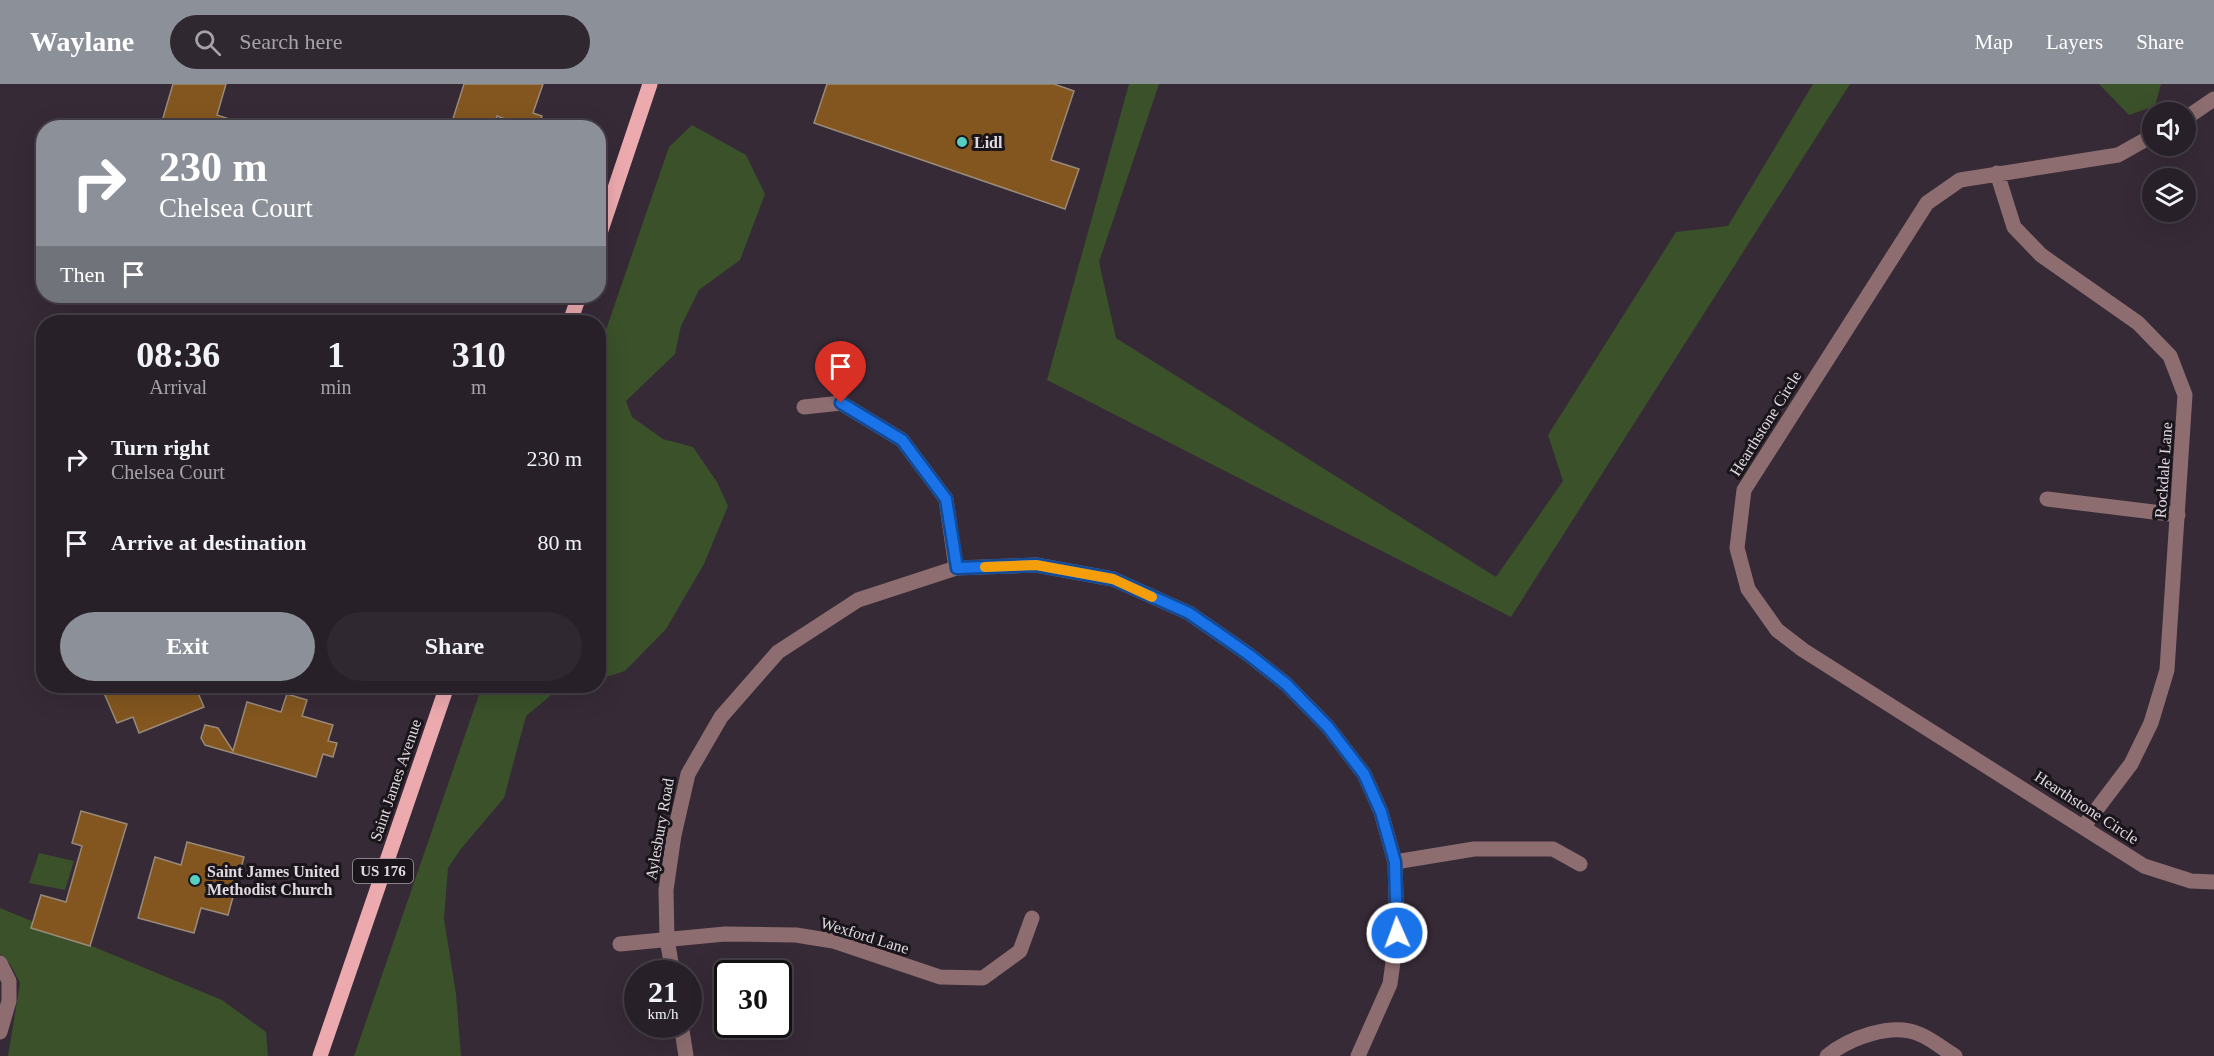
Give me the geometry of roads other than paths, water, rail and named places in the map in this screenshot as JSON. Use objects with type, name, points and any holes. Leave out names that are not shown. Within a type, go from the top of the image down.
[{"type":"main road","points":[[606,214],[650,84]]},
{"type":"main road","name":"Saint James Avenue","points":[[320,1056],[445,693]]},
{"type":"street","points":[[2196,111],[2214,99]]},
{"type":"street","name":"Hearthstone Circle","points":[[2142,142],[2118,155],[1960,180],[1927,203],[1744,490],[1737,548],[1748,589],[1777,630],[1803,650],[2144,866],[2191,881],[2214,882]]},
{"type":"street","name":"Rockdale Lane","points":[[1997,173],[2014,227],[2041,255],[2138,323],[2170,356],[2186,394],[2167,670],[2151,723],[2131,764],[2084,826]]},
{"type":"street","points":[[804,407],[841,403],[902,440],[946,499],[957,568]]},
{"type":"street","points":[[2047,499],[2178,515]]},
{"type":"street","name":"Aylesbury Road","points":[[671,960],[667,939],[666,890],[674,835],[688,774],[721,717],[778,652],[858,600],[957,568],[1036,565],[1113,579],[1189,613],[1286,684],[1328,727],[1364,774],[1381,812],[1395,862],[1397,933],[1390,984],[1358,1056]]},
{"type":"street","points":[[1395,862],[1474,849],[1553,849],[1580,864]]},
{"type":"street","name":"Wexford Lane","points":[[620,944],[725,934],[796,935],[833,941],[940,977],[982,978],[1020,951],[1032,918]]},
{"type":"street","points":[[0,963],[9,981],[9,1001],[0,1032]]},
{"type":"street","points":[[1827,1056],[1860,1036],[1886,1030],[1918,1033],[1955,1056]]},
{"type":"street","points":[[683,1038],[686,1056]]},
{"type":"place","name":"Lidl","points":[[962,142]]},
{"type":"place","name":"Saint James United Methodist Church","points":[[195,880]]}]
